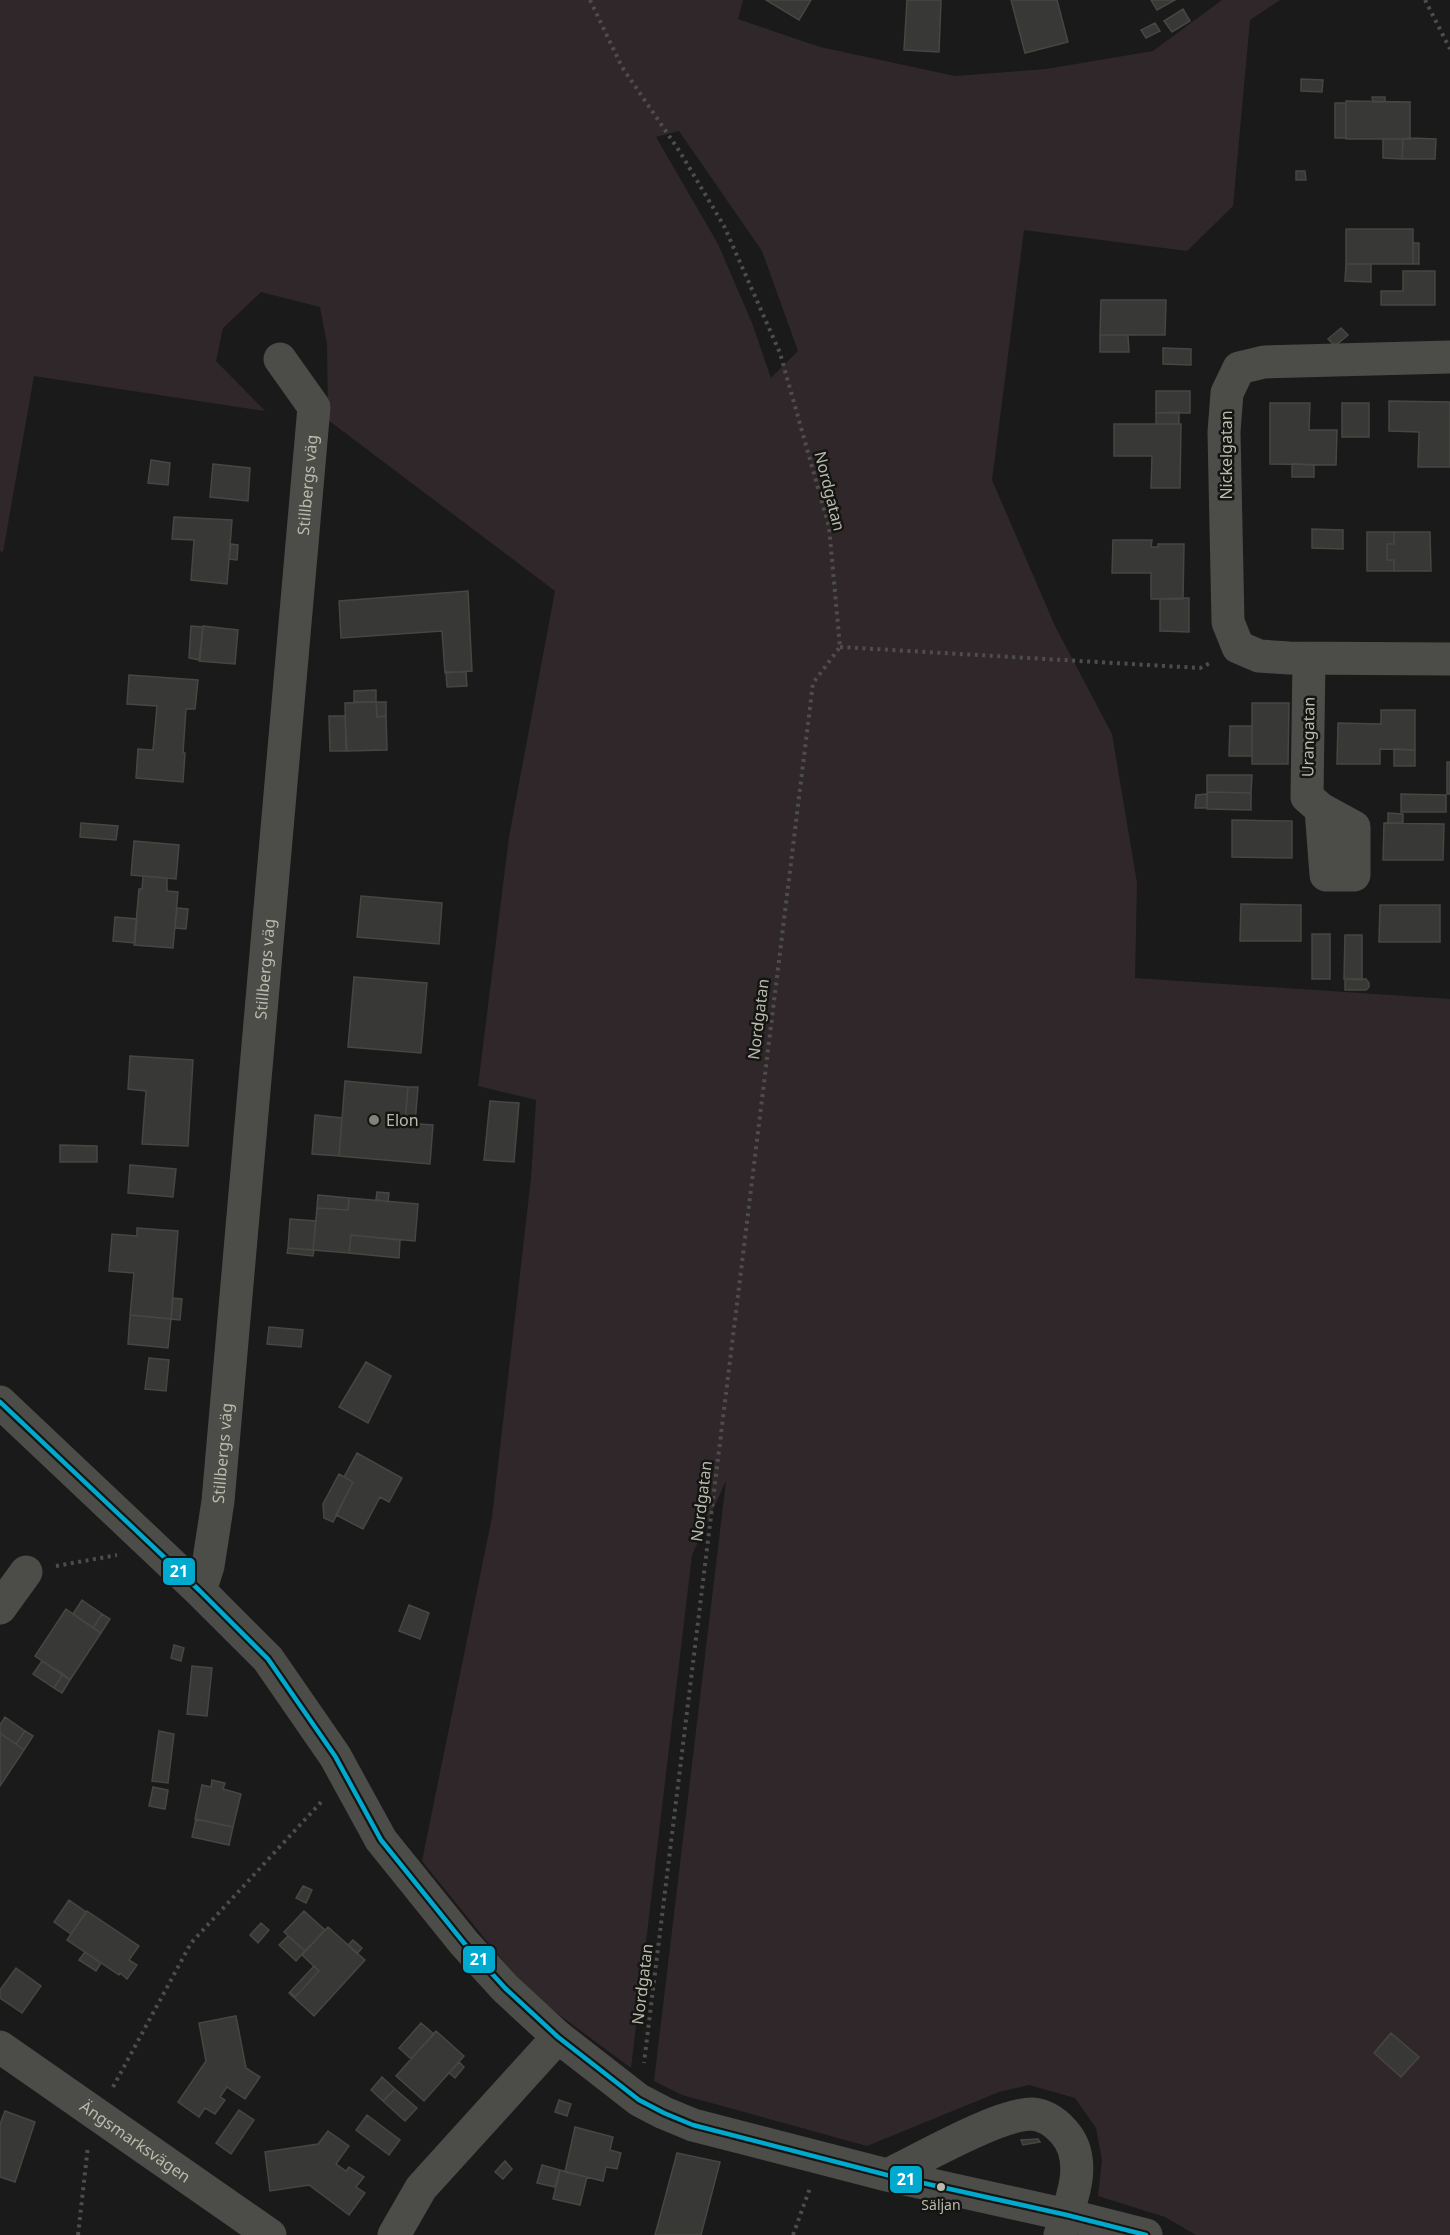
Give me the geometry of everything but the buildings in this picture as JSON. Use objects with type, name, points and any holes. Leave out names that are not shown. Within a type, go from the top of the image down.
[{"type":"street","name":"Nickelgatan","points":[[1238,647],[1228,622],[1224,432],[1227,393],[1239,368],[1264,362],[1450,357]]},
{"type":"street","name":"Stillbergs väg","points":[[200,1591],[208,1566],[218,1501],[314,406],[280,358]]},
{"type":"street","points":[[1238,647],[1259,656],[1309,659],[1450,659]]},
{"type":"street","name":"Urangatan","points":[[1309,659],[1307,797],[1320,809]]},
{"type":"street","points":[[0,1402],[200,1591],[268,1659],[335,1756],[381,1839],[457,1935],[505,1988],[558,2037],[639,2100],[693,2125],[887,2175],[1063,2225],[1146,2235]]},
{"type":"street","points":[[0,1608],[26,1572]]},
{"type":"street","points":[[394,2235],[421,2188],[558,2037]]},
{"type":"street","name":"Ängsmarksvägen","points":[[0,2047],[270,2235]]},
{"type":"street","points":[[887,2175],[1000,2121],[1031,2114],[1045,2116],[1056,2123],[1067,2135],[1078,2161],[1077,2177],[1063,2225]]},
{"type":"path","name":"Nordgatan","points":[[590,0],[622,67],[681,152],[724,226],[780,353],[829,527],[840,647],[813,683],[639,2100]]},
{"type":"path","points":[[1425,0],[1450,49]]},
{"type":"path","points":[[840,647],[1200,668],[1238,647]]},
{"type":"path","points":[[26,1572],[118,1555]]},
{"type":"path","points":[[78,2235],[87,2149],[99,2116],[191,1943],[324,1799]]},
{"type":"path","points":[[793,2235],[811,2183]]},
{"type":"shaded area","points":[[0,0],[743,0],[738,19],[820,47],[955,76],[1046,69],[1153,51],[1222,0],[1280,0],[1250,20],[1233,206],[1187,251],[1024,230],[992,480],[1055,626],[1112,734],[1137,883],[1135,978],[1450,999],[1450,2235],[1196,2235],[1165,2217],[1098,2196],[1102,2160],[1096,2128],[1075,2098],[1029,2085],[999,2092],[867,2146],[682,2095],[654,2081],[726,1481],[692,1555],[631,2068],[531,1994],[422,1861],[492,1517],[531,1178],[536,1100],[478,1086],[509,837],[555,591],[328,420],[327,344],[320,307],[261,292],[223,328],[216,361],[265,411],[34,376],[3,552],[0,551]],"holes":[[[679,131],[762,251],[798,351],[771,378],[752,323],[718,244],[656,137]]]},
{"type":"transit line","name":"21","points":[[0,1402],[200,1591],[268,1659],[335,1756],[381,1840],[464,1943],[505,1988],[558,2037],[639,2100],[693,2125],[887,2175],[1146,2235]]},
{"type":"place","name":"Elon","points":[[374,1120]]},
{"type":"place","name":"Säljan","points":[[941,2187]]}]
